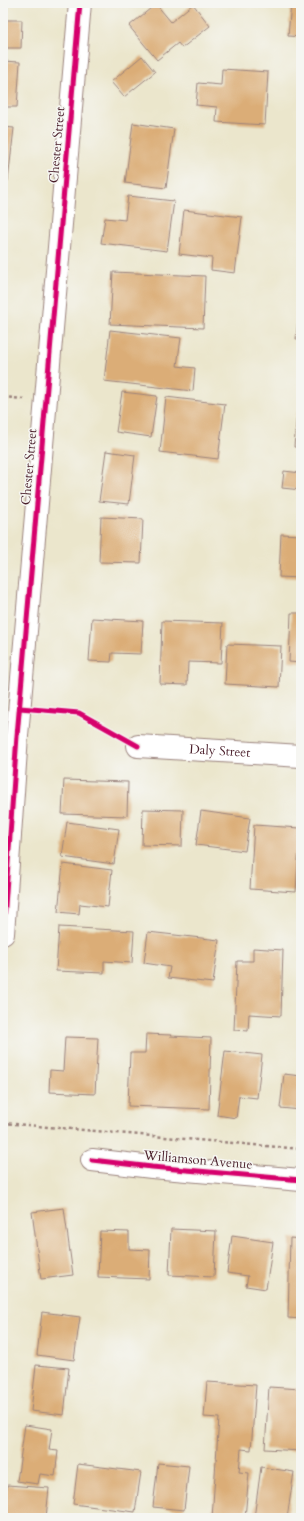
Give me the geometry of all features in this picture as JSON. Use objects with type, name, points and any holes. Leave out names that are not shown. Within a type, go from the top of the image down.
[{"type":"street","name":"Chester Street","points":[[3,934],[10,735],[80,3]]},
{"type":"street","name":"Daly Street","points":[[138,746],[301,756]]},
{"type":"street","name":"Williamson Avenue","points":[[92,1160],[152,1167],[301,1180]]},
{"type":"path","points":[[3,1123],[301,1148]]},
{"type":"building","points":[[291,3],[301,3],[301,37],[288,36]]},
{"type":"building","points":[[156,4],[171,22],[193,4],[210,26],[182,48],[178,43],[157,60],[129,26]]},
{"type":"building","points":[[3,20],[22,20],[21,48],[3,48]]},
{"type":"building","points":[[142,56],[155,72],[124,97],[111,82]]},
{"type":"building","points":[[3,61],[20,62],[17,107],[3,107]]},
{"type":"building","points":[[222,69],[268,72],[265,125],[216,122],[217,107],[196,105],[198,83],[221,85]]},
{"type":"building","points":[[133,123],[174,129],[166,188],[125,183]]},
{"type":"building","points":[[3,127],[14,128],[8,181],[3,181]]},
{"type":"building","points":[[128,196],[174,201],[167,251],[101,243],[105,218],[125,220]]},
{"type":"building","points":[[184,210],[242,217],[235,273],[211,270],[212,258],[179,254]]},
{"type":"building","points":[[113,272],[205,276],[203,328],[110,324]]},
{"type":"building","points":[[300,299],[301,339],[296,339]]},
{"type":"building","points":[[110,330],[181,338],[177,366],[195,368],[193,391],[104,381]]},
{"type":"building","points":[[122,392],[157,396],[151,437],[116,432]]},
{"type":"building","points":[[166,397],[225,404],[218,459],[160,452]]},
{"type":"building","points":[[297,411],[301,411],[301,447],[294,447]]},
{"type":"building","points":[[106,451],[135,455],[129,504],[99,501]]},
{"type":"building","points":[[284,471],[301,473],[301,490],[282,488]]},
{"type":"building","points":[[101,517],[143,519],[141,563],[99,562]]},
{"type":"building","points":[[281,534],[301,535],[301,578],[279,577]]},
{"type":"building","points":[[291,613],[301,613],[301,663],[289,662]]},
{"type":"building","points":[[92,618],[143,621],[141,654],[112,653],[111,662],[89,661]]},
{"type":"building","points":[[162,621],[223,623],[221,663],[188,662],[187,685],[160,684]]},
{"type":"building","points":[[227,644],[281,646],[279,687],[225,684]]},
{"type":"building","points":[[64,780],[128,782],[127,816],[62,814]]},
{"type":"building","points":[[143,809],[183,810],[182,846],[142,845]]},
{"type":"building","points":[[201,811],[250,818],[245,851],[196,845]]},
{"type":"building","points":[[67,822],[119,829],[114,864],[62,857]]},
{"type":"building","points":[[254,825],[300,828],[296,892],[250,889]]},
{"type":"building","points":[[63,864],[112,870],[108,907],[80,904],[79,914],[58,912]]},
{"type":"building","points":[[59,927],[134,931],[132,963],[104,961],[104,973],[56,971]]},
{"type":"building","points":[[148,932],[219,940],[213,983],[168,978],[170,967],[144,963]]},
{"type":"building","points":[[253,948],[283,950],[281,1016],[249,1014],[248,1031],[234,1030],[237,961],[253,961]]},
{"type":"building","points":[[146,1034],[211,1038],[209,1109],[128,1106],[130,1053],[145,1053]]},
{"type":"building","points":[[65,1037],[98,1038],[95,1094],[49,1092],[50,1070],[63,1071]]},
{"type":"building","points":[[225,1051],[262,1055],[257,1098],[239,1096],[236,1118],[217,1115]]},
{"type":"building","points":[[284,1074],[301,1076],[301,1110],[280,1108]]},
{"type":"building","points":[[64,1208],[73,1275],[41,1279],[32,1212]]},
{"type":"building","points":[[171,1229],[216,1231],[214,1277],[169,1275]]},
{"type":"building","points":[[100,1231],[129,1232],[129,1249],[150,1250],[149,1279],[98,1277]]},
{"type":"building","points":[[232,1236],[273,1242],[266,1289],[246,1286],[248,1276],[227,1273]]},
{"type":"building","points":[[290,1238],[301,1239],[301,1319],[288,1318]]},
{"type":"building","points":[[42,1312],[80,1317],[74,1360],[37,1355]]},
{"type":"building","points":[[36,1365],[69,1368],[64,1415],[31,1411]]},
{"type":"building","points":[[207,1382],[256,1385],[251,1450],[241,1449],[239,1472],[249,1473],[245,1518],[212,1518],[219,1418],[204,1417]]},
{"type":"building","points":[[269,1387],[301,1389],[301,1451],[265,1449]]},
{"type":"building","points":[[25,1425],[52,1429],[49,1450],[58,1451],[55,1476],[40,1474],[38,1484],[17,1481]]},
{"type":"building","points":[[158,1463],[189,1466],[184,1510],[153,1507]]},
{"type":"building","points":[[78,1464],[141,1472],[135,1512],[73,1504]]},
{"type":"building","points":[[261,1467],[294,1472],[287,1518],[254,1518]]},
{"type":"building","points":[[7,1485],[49,1488],[46,1518],[4,1518]]},
{"type":"cycle path","points":[[3,934],[17,736],[80,3]]},
{"type":"cycle path","points":[[20,708],[79,713],[138,746]]},
{"type":"cycle path","points":[[92,1160],[152,1167],[301,1180]]}]
